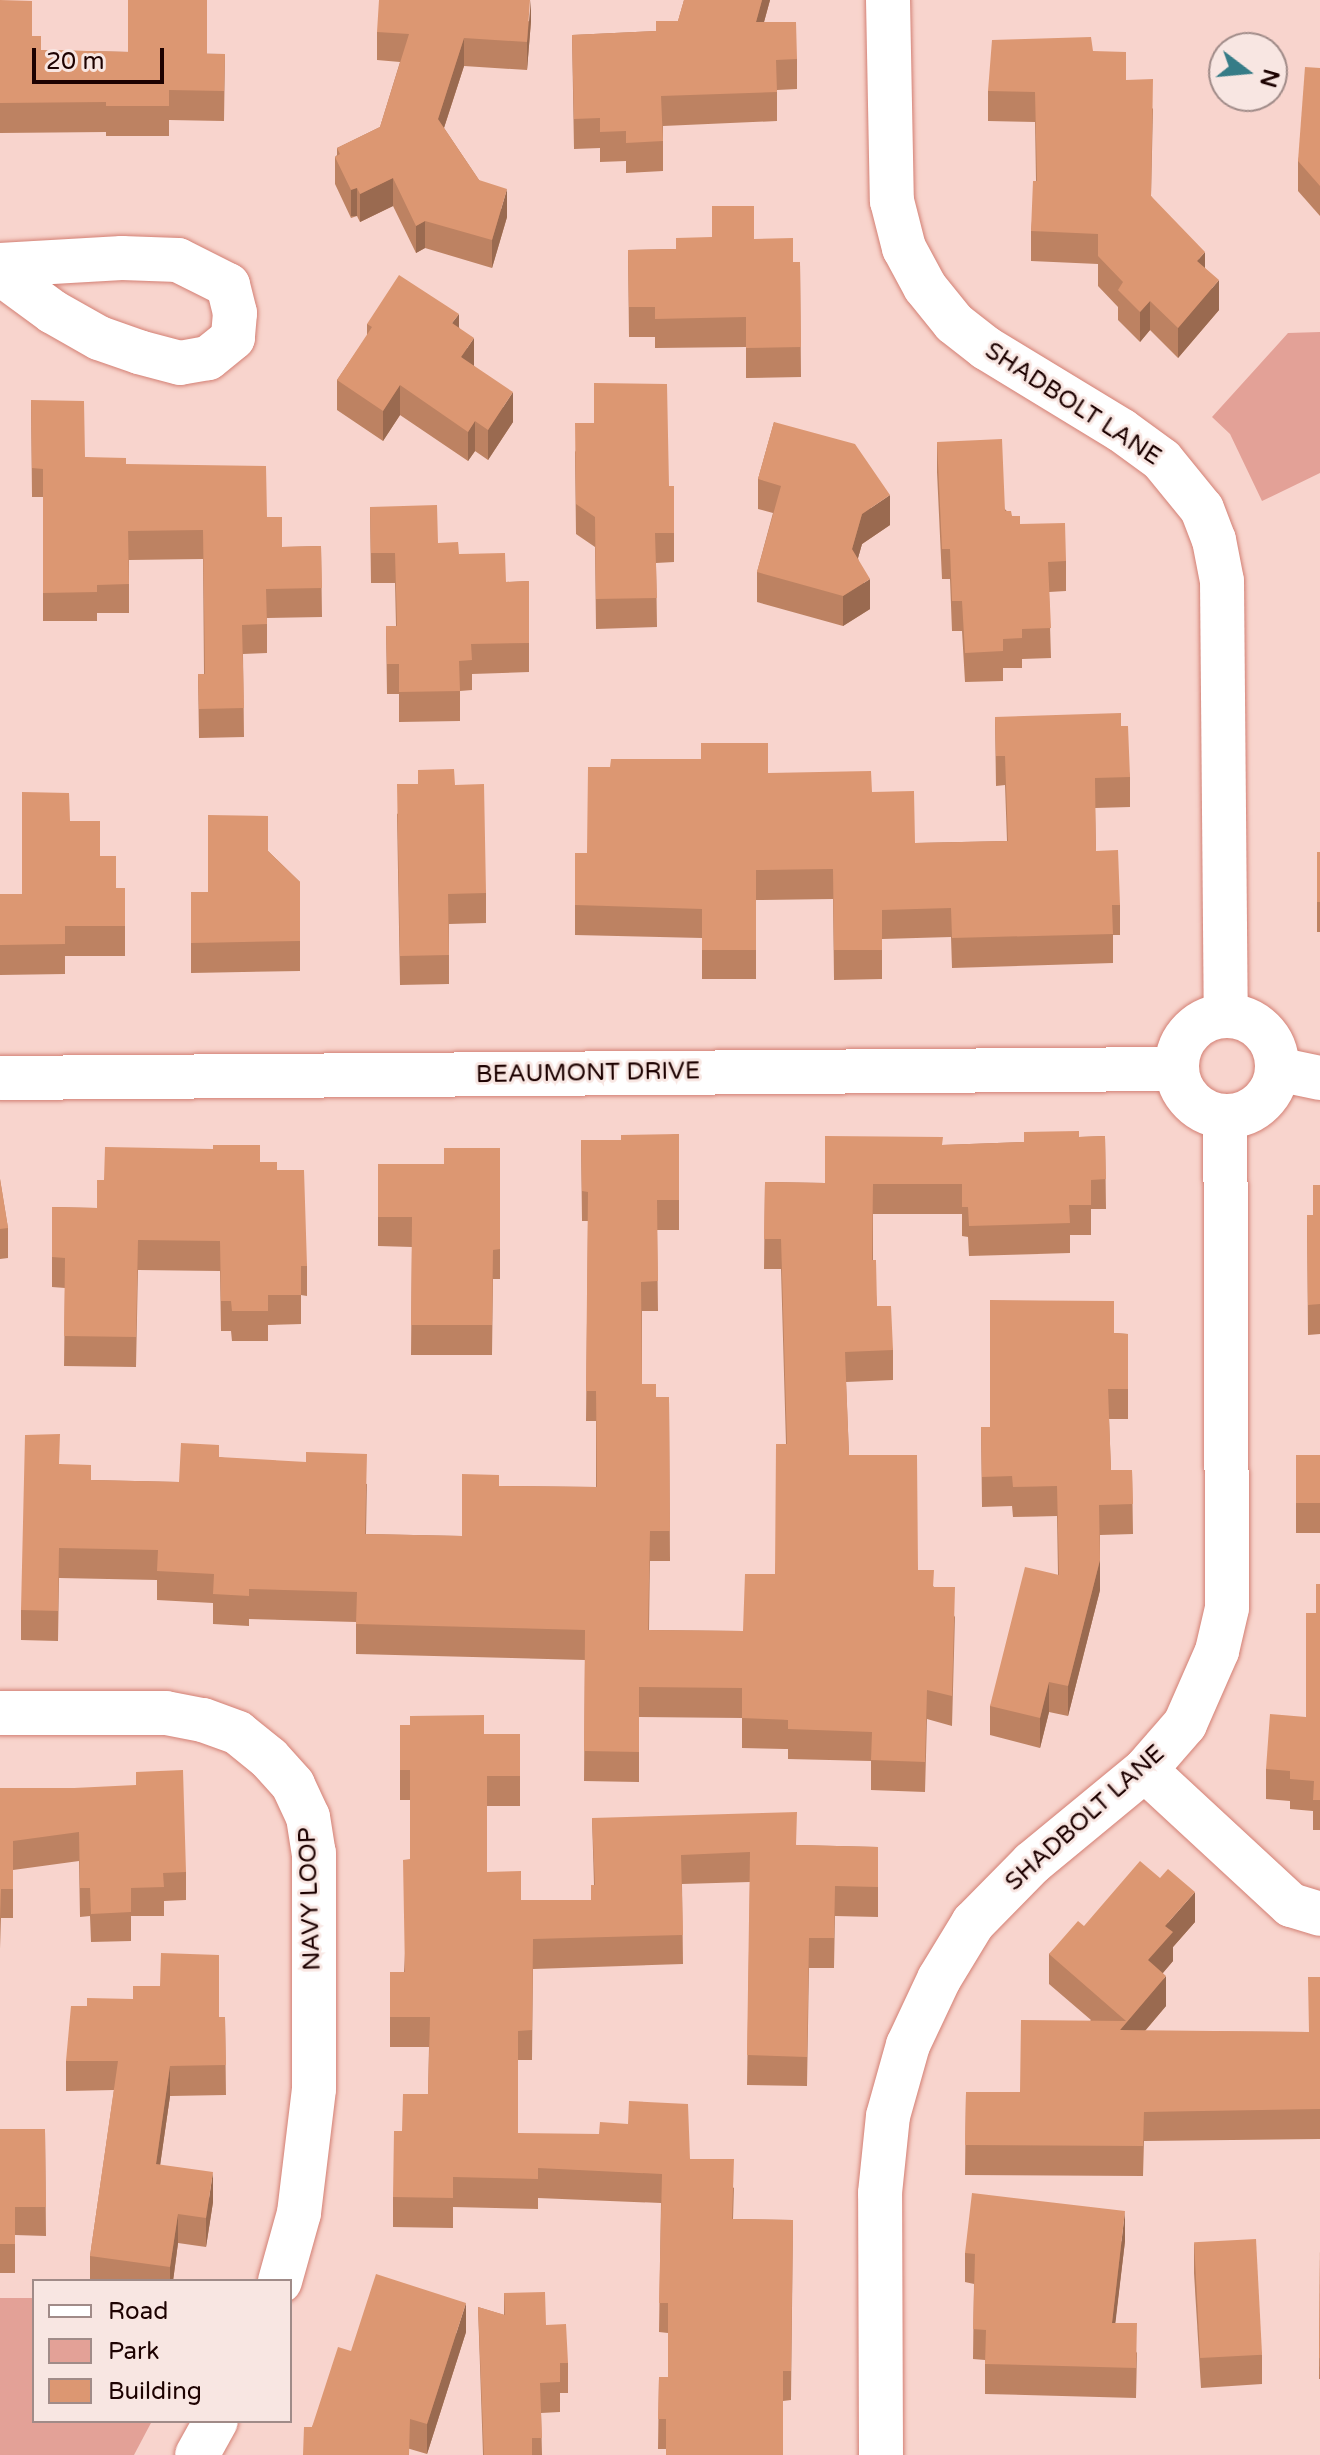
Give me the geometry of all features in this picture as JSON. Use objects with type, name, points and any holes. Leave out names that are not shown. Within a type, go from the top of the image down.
[{"type":"street","name":"SHADBOLT LANE","points":[[888,0],[892,201],[904,248],[925,287],[954,323],[986,348],[1121,430],[1162,460],[1202,509],[1214,540],[1222,581],[1226,1015]]},
{"type":"street","points":[[0,265],[122,258],[178,260],[228,285],[235,313],[233,338],[208,358],[180,363],[139,352],[99,338],[65,319],[0,273]]},
{"type":"street","points":[[1226,1015],[1253,1022],[1263,1030],[1272,1042],[1277,1069],[1273,1088],[1261,1104],[1244,1114],[1225,1117],[1210,1114],[1186,1097],[1176,1069],[1184,1038],[1210,1018],[1226,1015]]},
{"type":"street","name":"BEAUMONT DRIVE","points":[[0,1078],[1176,1069]]},
{"type":"street","points":[[1277,1069],[1320,1078]]},
{"type":"street","name":"SHADBOLT LANE","points":[[881,2455],[880,2193],[888,2116],[908,2045],[939,1979],[973,1923],[1032,1863],[1145,1770],[1185,1724],[1217,1651],[1227,1608],[1225,1117]]},
{"type":"street","name":"NAVY LOOP","points":[[0,1713],[166,1713],[203,1720],[238,1733],[269,1758],[293,1785],[308,1817],[314,1853],[314,2089],[299,2213],[281,2279]]},
{"type":"street","points":[[1145,1770],[1291,1905],[1320,1914]]},
{"type":"street","points":[[197,2455],[215,2423]]},
{"type":"green space","points":[[1320,332],[1320,473],[1262,501],[1230,434],[1212,417],[1288,333]]},
{"type":"green space","points":[[0,2298],[32,2298],[32,2423],[151,2423],[134,2455],[0,2455]]},
{"type":"building","points":[[0,0],[32,1],[32,36],[41,36],[41,50],[128,52],[128,0],[207,0],[207,54],[225,54],[224,91],[169,90],[169,106],[106,106],[106,102],[0,103]]},
{"type":"building","points":[[379,0],[530,0],[527,42],[464,38],[438,119],[479,180],[507,189],[492,240],[425,221],[416,226],[393,178],[360,194],[357,188],[351,190],[335,157],[340,154],[337,148],[380,127],[409,34],[377,32]]},
{"type":"building","points":[[684,0],[762,0],[756,22],[796,22],[797,59],[776,60],[777,92],[661,96],[663,141],[626,143],[626,131],[600,132],[600,118],[574,119],[572,35],[656,31],[656,21],[678,21]]},
{"type":"building","points":[[1091,37],[1093,51],[1126,52],[1126,80],[1153,79],[1151,196],[1205,252],[1197,261],[1219,280],[1178,328],[1150,301],[1140,312],[1118,290],[1123,282],[1098,256],[1098,234],[1031,231],[1033,181],[1037,181],[1035,92],[988,91],[992,40]]},
{"type":"building","points":[[1305,67],[1320,68],[1320,186],[1298,161]]},
{"type":"building","points":[[712,206],[754,206],[754,239],[793,238],[793,262],[800,262],[801,347],[746,348],[746,317],[655,319],[655,307],[629,307],[628,250],[676,249],[676,238],[712,237]]},
{"type":"building","points":[[399,275],[459,314],[452,323],[474,338],[461,357],[513,392],[488,430],[475,421],[468,432],[400,385],[383,411],[337,380],[372,327],[367,324]]},
{"type":"building","points":[[594,383],[667,384],[669,486],[674,486],[674,533],[655,533],[657,598],[596,599],[595,517],[576,504],[575,423],[594,423]]},
{"type":"building","points":[[31,400],[84,401],[85,457],[126,458],[126,464],[266,466],[267,517],[282,517],[282,547],[321,546],[322,588],[266,589],[267,624],[242,625],[244,708],[199,709],[198,674],[205,674],[203,530],[128,531],[129,584],[97,585],[97,592],[43,593],[43,469],[32,468]]},
{"type":"building","points":[[774,422],[855,444],[890,495],[862,514],[852,549],[870,579],[843,596],[757,572],[781,486],[758,479]]},
{"type":"building","points":[[1002,439],[1005,511],[1011,511],[1012,516],[1020,516],[1020,524],[1065,523],[1066,561],[1048,562],[1051,628],[1022,629],[1022,638],[1003,639],[1003,651],[965,653],[962,601],[952,601],[950,549],[942,549],[937,442]]},
{"type":"building","points":[[437,505],[438,543],[458,542],[459,554],[505,553],[506,582],[529,581],[529,643],[471,644],[472,660],[459,661],[460,691],[399,692],[399,664],[387,664],[386,626],[397,626],[395,553],[371,553],[370,507]]},
{"type":"building","points":[[1121,713],[1121,726],[1128,726],[1130,777],[1095,778],[1096,851],[1118,850],[1120,905],[1112,905],[1113,934],[952,938],[951,908],[882,910],[882,950],[834,950],[833,869],[756,870],[756,950],[702,950],[702,909],[575,905],[575,853],[587,853],[588,767],[610,767],[611,759],[701,759],[701,743],[768,743],[768,773],[871,771],[872,792],[914,791],[915,843],[1008,841],[1005,756],[996,756],[995,717]]},
{"type":"building","points":[[454,769],[455,785],[484,784],[486,893],[448,894],[449,955],[400,956],[397,784],[418,784],[418,770]]},
{"type":"building","points":[[22,792],[69,793],[70,821],[100,821],[100,856],[116,856],[116,888],[125,888],[125,926],[65,926],[65,944],[0,945],[0,894],[22,894]]},
{"type":"building","points":[[208,815],[268,816],[268,851],[300,882],[300,941],[191,943],[191,892],[208,892]]},
{"type":"building","points":[[1317,852],[1320,852],[1320,902],[1317,902]]},
{"type":"building","points":[[1079,1131],[1079,1137],[1105,1136],[1106,1179],[1091,1180],[1091,1205],[1069,1205],[1070,1223],[969,1226],[968,1207],[962,1207],[962,1184],[873,1184],[872,1260],[876,1260],[877,1306],[891,1306],[893,1350],[845,1352],[849,1455],[917,1455],[918,1570],[934,1570],[933,1587],[955,1587],[952,1696],[927,1690],[925,1762],[871,1760],[872,1732],[788,1729],[788,1720],[742,1718],[742,1688],[639,1687],[639,1752],[584,1751],[585,1630],[356,1624],[357,1592],[249,1589],[249,1596],[213,1594],[214,1574],[157,1571],[158,1550],[59,1548],[58,1611],[21,1610],[25,1435],[60,1434],[59,1464],[91,1465],[91,1480],[179,1482],[181,1443],[219,1445],[219,1457],[306,1462],[306,1452],[367,1454],[365,1534],[462,1536],[462,1474],[499,1475],[499,1486],[597,1487],[596,1391],[586,1391],[588,1192],[582,1191],[581,1140],[621,1140],[621,1135],[679,1134],[679,1200],[657,1200],[658,1281],[641,1282],[642,1384],[656,1384],[656,1397],[669,1397],[670,1531],[650,1531],[648,1630],[743,1631],[745,1574],[775,1574],[776,1444],[787,1444],[781,1239],[764,1239],[765,1182],[825,1183],[825,1136],[943,1137],[942,1145],[1024,1142],[1024,1132]]},
{"type":"building","points":[[213,1145],[260,1145],[260,1162],[277,1162],[277,1170],[304,1170],[307,1266],[301,1266],[301,1295],[268,1295],[268,1311],[232,1311],[231,1301],[221,1301],[220,1241],[138,1240],[136,1337],[64,1336],[65,1258],[52,1257],[52,1207],[97,1208],[97,1180],[104,1180],[105,1147],[213,1149]]},
{"type":"building","points":[[444,1148],[500,1148],[500,1249],[493,1250],[492,1325],[411,1325],[412,1217],[378,1217],[378,1164],[444,1164]]},
{"type":"building","points":[[0,1179],[8,1228],[0,1229]]},
{"type":"building","points":[[1313,1185],[1320,1185],[1320,1304],[1308,1305],[1307,1215],[1313,1215]]},
{"type":"building","points":[[990,1300],[1114,1301],[1114,1333],[1128,1334],[1128,1389],[1108,1389],[1111,1470],[1132,1470],[1133,1504],[1099,1505],[1100,1560],[1068,1686],[1049,1682],[1040,1718],[990,1706],[1025,1567],[1059,1575],[1057,1486],[1013,1487],[1012,1476],[982,1477],[981,1427],[990,1427]]},
{"type":"building","points":[[1296,1455],[1320,1455],[1320,1503],[1296,1503]]},
{"type":"building","points":[[1316,1584],[1320,1584],[1320,1800],[1313,1800],[1314,1781],[1290,1779],[1290,1771],[1266,1769],[1270,1714],[1306,1717],[1306,1613],[1316,1613]]},
{"type":"building","points":[[484,1715],[484,1734],[520,1734],[520,1776],[487,1776],[487,1872],[521,1871],[521,1900],[591,1900],[591,1885],[595,1885],[592,1818],[797,1812],[796,1845],[878,1847],[878,1887],[835,1886],[834,1938],[809,1938],[807,2057],[747,2055],[750,1852],[681,1855],[683,1935],[533,1939],[532,2030],[518,2031],[518,2133],[599,2134],[600,2122],[628,2124],[629,2101],[688,2104],[690,2159],[734,2159],[732,2219],[793,2220],[791,2371],[783,2371],[783,2455],[666,2455],[666,2419],[658,2419],[659,2377],[668,2377],[668,2303],[659,2303],[662,2174],[538,2168],[538,2179],[453,2177],[453,2198],[393,2197],[394,2131],[402,2131],[403,2094],[428,2094],[430,2017],[390,2017],[390,1972],[405,1972],[403,1860],[410,1859],[410,1770],[400,1770],[400,1725],[410,1725],[410,1716]]},
{"type":"building","points":[[183,1770],[186,1872],[163,1873],[164,1887],[131,1888],[131,1912],[91,1914],[90,1888],[80,1888],[79,1832],[13,1841],[13,1889],[1,1889],[0,1920],[0,1788],[136,1785],[136,1772]]},
{"type":"building","points":[[1140,1861],[1160,1878],[1168,1869],[1195,1892],[1165,1926],[1173,1932],[1148,1960],[1166,1976],[1120,2030],[1309,2032],[1308,1977],[1320,1977],[1320,2109],[1144,2112],[1143,2146],[965,2145],[966,2092],[1020,2092],[1021,2020],[1126,2021],[1049,1954],[1078,1921],[1084,1926]]},
{"type":"building","points":[[161,1953],[219,1955],[219,2017],[225,2017],[226,2065],[170,2066],[156,2164],[213,2172],[206,2218],[178,2214],[170,2267],[90,2256],[118,2061],[66,2061],[71,2006],[87,2006],[87,1998],[133,1999],[133,1986],[160,1986]]},
{"type":"building","points":[[0,2129],[45,2129],[46,2207],[15,2207],[15,2244],[0,2244]]},
{"type":"building","points":[[972,2193],[1125,2211],[1112,2323],[1137,2323],[1136,2368],[985,2364],[986,2330],[973,2329],[975,2254],[965,2253]]},
{"type":"building","points":[[1256,2239],[1262,2355],[1200,2358],[1194,2242]]},
{"type":"building","points":[[1320,2249],[1320,2358],[1319,2358]]},
{"type":"building","points":[[376,2274],[466,2303],[427,2424],[410,2419],[409,2455],[303,2455],[304,2427],[312,2427],[338,2347],[351,2351]]},
{"type":"building","points":[[545,2292],[546,2325],[566,2324],[568,2363],[560,2363],[560,2382],[540,2383],[542,2438],[532,2438],[532,2455],[484,2455],[478,2307],[505,2315],[504,2293]]}]
